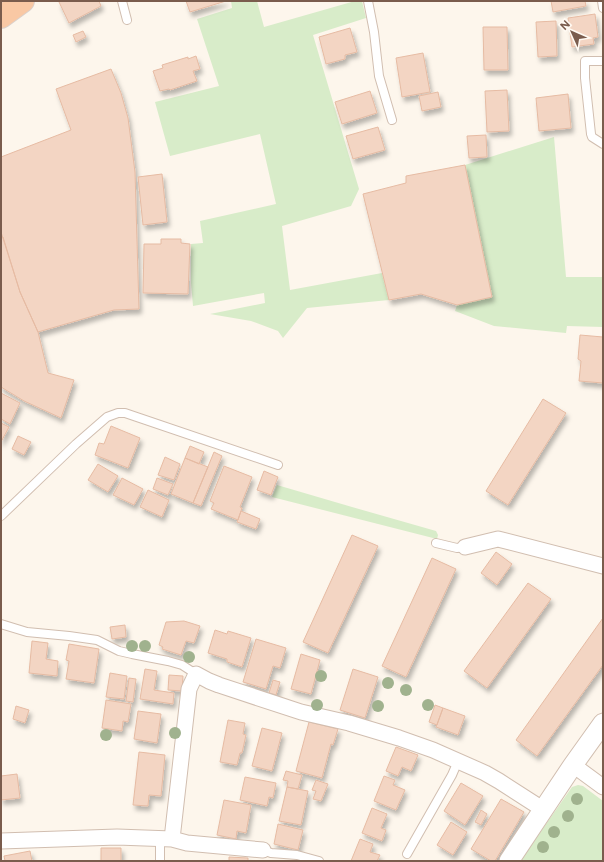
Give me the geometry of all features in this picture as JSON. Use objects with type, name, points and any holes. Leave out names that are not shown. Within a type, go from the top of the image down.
[{"type":"highway","points":[[1,17],[23,1]]},
{"type":"street","points":[[465,547],[498,539],[603,566]]},
{"type":"street","points":[[166,839],[189,689],[196,674],[209,681],[256,698],[301,712],[349,723],[399,738],[458,761],[485,773],[544,810]]},
{"type":"street","points":[[509,861],[603,723]]},
{"type":"street","points":[[573,765],[603,787]]},
{"type":"street","points":[[1,841],[117,838],[166,839],[187,843],[263,850]]},
{"type":"lane","points":[[122,1],[127,20]]},
{"type":"lane","points":[[368,1],[374,32],[379,76],[392,120]]},
{"type":"lane","points":[[602,1],[603,8]]},
{"type":"lane","points":[[603,61],[585,61],[585,78],[591,134],[603,144]]},
{"type":"lane","points":[[1,516],[76,444],[108,417],[118,413],[125,413],[278,465]]},
{"type":"lane","points":[[436,543],[457,548],[465,547]]},
{"type":"lane","points":[[1,624],[27,632],[97,640],[119,651],[168,660],[182,665],[196,674]]},
{"type":"lane","points":[[406,854],[452,775],[458,761]]},
{"type":"lane","points":[[160,861],[166,839]]},
{"type":"lane","points":[[263,850],[271,853],[297,855],[319,861]]},
{"type":"green space","points":[[231,1],[257,1],[264,27],[355,1],[362,1],[366,18],[313,35],[359,189],[351,206],[282,226],[290,290],[382,273],[389,300],[307,308],[283,338],[278,331],[251,321],[210,314],[265,303],[264,293],[193,306],[191,283],[191,244],[203,243],[200,221],[276,204],[260,134],[170,156],[155,102],[219,86],[197,19],[232,8]]},
{"type":"green space","points":[[554,137],[566,277],[603,277],[603,327],[567,326],[566,333],[494,326],[455,311],[457,305],[492,297],[465,165]]},
{"type":"green space","points":[[277,485],[436,531],[438,535],[437,539],[272,497]]},
{"type":"green space","points":[[578,785],[583,786],[603,801],[603,861],[520,861],[572,787]]},
{"type":"building","points":[[99,1],[101,6],[69,23],[59,2]]},
{"type":"building","points":[[186,1],[226,1],[190,12]]},
{"type":"building","points":[[551,1],[585,1],[586,6],[553,12]]},
{"type":"building","points":[[595,14],[598,37],[593,38],[594,44],[572,47],[568,18]]},
{"type":"building","points":[[556,21],[557,56],[538,57],[536,22]]},
{"type":"building","points":[[483,27],[507,27],[508,70],[484,70]]},
{"type":"building","points":[[350,28],[357,52],[345,55],[345,59],[326,64],[319,37]]},
{"type":"building","points":[[83,31],[86,37],[76,42],[73,35]]},
{"type":"building","points":[[423,53],[430,92],[402,97],[396,58]]},
{"type":"building","points":[[196,56],[200,69],[193,71],[197,81],[170,90],[160,91],[153,71],[163,68],[162,65]]},
{"type":"building","points":[[111,69],[121,93],[128,118],[135,172],[139,309],[114,310],[38,332],[20,292],[1,232],[1,157],[71,130],[56,89]]},
{"type":"building","points":[[507,90],[509,131],[487,132],[485,91]]},
{"type":"building","points":[[370,91],[377,113],[342,124],[335,102]]},
{"type":"building","points":[[438,92],[441,107],[422,111],[419,96]]},
{"type":"building","points":[[568,94],[571,128],[539,131],[536,98]]},
{"type":"building","points":[[378,127],[385,150],[353,159],[346,136]]},
{"type":"building","points":[[486,135],[487,157],[469,158],[467,136]]},
{"type":"building","points":[[465,165],[492,297],[457,305],[421,294],[389,300],[363,194],[406,183],[406,176]]},
{"type":"building","points":[[162,174],[167,222],[143,225],[138,177]]},
{"type":"building","points":[[3,237],[20,292],[38,332],[48,373],[74,380],[61,418],[24,401],[1,387],[1,238]]},
{"type":"building","points":[[161,239],[181,239],[181,243],[190,244],[188,294],[143,293],[144,244],[161,244]]},
{"type":"building","points":[[580,335],[603,337],[603,383],[579,381],[581,361],[578,359]]},
{"type":"building","points":[[1,393],[20,403],[10,424],[1,419]]},
{"type":"building","points":[[543,399],[566,413],[508,505],[486,491]]},
{"type":"building","points":[[1,423],[9,427],[1,442]]},
{"type":"building","points":[[111,426],[140,438],[128,468],[95,455],[99,443],[104,444]]},
{"type":"building","points":[[18,436],[31,442],[24,455],[12,449]]},
{"type":"building","points":[[190,446],[204,452],[199,464],[185,458]]},
{"type":"building","points":[[214,452],[222,456],[201,506],[193,503]]},
{"type":"building","points":[[165,457],[180,464],[174,480],[158,475]]},
{"type":"building","points":[[185,458],[208,467],[193,503],[171,494]]},
{"type":"building","points":[[98,464],[118,476],[108,492],[88,480]]},
{"type":"building","points":[[224,466],[252,477],[240,507],[242,508],[238,520],[211,509],[214,503],[210,501]]},
{"type":"building","points":[[264,471],[278,477],[271,495],[257,490]]},
{"type":"building","points":[[122,478],[143,489],[134,505],[113,495]]},
{"type":"building","points":[[157,478],[173,484],[168,495],[153,489]]},
{"type":"building","points":[[148,490],[169,500],[162,517],[140,507]]},
{"type":"building","points":[[241,511],[260,519],[256,529],[237,522]]},
{"type":"building","points":[[352,535],[378,546],[328,653],[303,642]]},
{"type":"building","points":[[496,552],[512,564],[497,585],[481,573]]},
{"type":"building","points":[[432,558],[456,569],[406,677],[382,666]]},
{"type":"building","points":[[528,583],[551,599],[487,688],[464,671]]},
{"type":"building","points":[[603,618],[603,665],[537,756],[516,740]]},
{"type":"building","points":[[184,621],[200,626],[194,643],[186,641],[181,655],[162,649],[163,647],[159,645],[166,622]]},
{"type":"building","points":[[125,625],[126,637],[112,639],[110,627]]},
{"type":"building","points":[[215,630],[227,634],[228,631],[251,638],[242,667],[227,662],[227,659],[208,653]]},
{"type":"building","points":[[256,639],[286,648],[280,668],[273,666],[266,689],[243,682]]},
{"type":"building","points":[[32,641],[48,643],[46,659],[58,661],[57,676],[29,673]]},
{"type":"building","points":[[69,644],[99,649],[94,683],[66,679],[69,661],[66,660]]},
{"type":"building","points":[[301,654],[320,660],[311,694],[291,689]]},
{"type":"building","points":[[145,669],[157,671],[154,690],[174,693],[173,704],[140,699]]},
{"type":"building","points":[[353,669],[378,677],[365,718],[340,710]]},
{"type":"building","points":[[110,673],[127,676],[124,699],[106,697]]},
{"type":"building","points":[[169,675],[183,676],[182,691],[168,690]]},
{"type":"building","points":[[129,678],[136,679],[133,702],[126,701]]},
{"type":"building","points":[[273,680],[280,682],[276,695],[269,693]]},
{"type":"building","points":[[106,700],[131,704],[128,722],[123,721],[122,731],[102,728]]},
{"type":"building","points":[[435,705],[443,708],[437,725],[429,722]]},
{"type":"building","points":[[16,706],[29,710],[25,723],[13,719]]},
{"type":"building","points":[[443,708],[465,716],[458,735],[436,727]]},
{"type":"building","points":[[138,711],[161,714],[157,743],[134,739]]},
{"type":"building","points":[[228,720],[245,723],[243,734],[246,735],[242,753],[240,753],[237,765],[220,762]]},
{"type":"building","points":[[309,722],[338,729],[333,745],[331,744],[322,778],[296,771]]},
{"type":"building","points":[[262,728],[282,733],[272,771],[252,766]]},
{"type":"building","points":[[396,747],[418,755],[411,771],[402,767],[398,776],[386,771]]},
{"type":"building","points":[[139,752],[165,755],[161,796],[149,795],[148,806],[133,805]]},
{"type":"building","points":[[286,771],[302,775],[298,789],[287,787],[288,781],[283,780]]},
{"type":"building","points":[[17,774],[20,798],[1,800],[1,776]]},
{"type":"building","points":[[384,776],[395,780],[393,785],[405,790],[396,810],[374,801]]},
{"type":"building","points":[[245,777],[276,783],[273,798],[269,797],[267,806],[240,800]]},
{"type":"building","points":[[316,780],[328,784],[321,801],[313,799],[316,791],[312,790]]},
{"type":"building","points":[[461,783],[483,796],[465,825],[444,811]]},
{"type":"building","points":[[287,787],[308,791],[301,825],[279,821]]},
{"type":"building","points":[[501,799],[524,812],[495,861],[491,861],[471,849]]},
{"type":"building","points":[[224,800],[251,805],[246,833],[237,831],[236,839],[217,835]]},
{"type":"building","points":[[372,808],[387,814],[381,828],[386,830],[382,841],[362,833]]},
{"type":"building","points":[[481,810],[487,814],[481,825],[475,822]]},
{"type":"building","points":[[451,822],[467,832],[453,855],[437,845]]},
{"type":"building","points":[[278,824],[303,830],[298,850],[274,844]]},
{"type":"building","points":[[360,839],[373,844],[370,852],[380,855],[377,861],[351,861]]},
{"type":"building","points":[[101,848],[121,848],[121,861],[101,861]]},
{"type":"building","points":[[30,851],[32,861],[5,861],[4,856]]},
{"type":"building","points":[[229,857],[248,858],[248,861],[229,861]]}]
